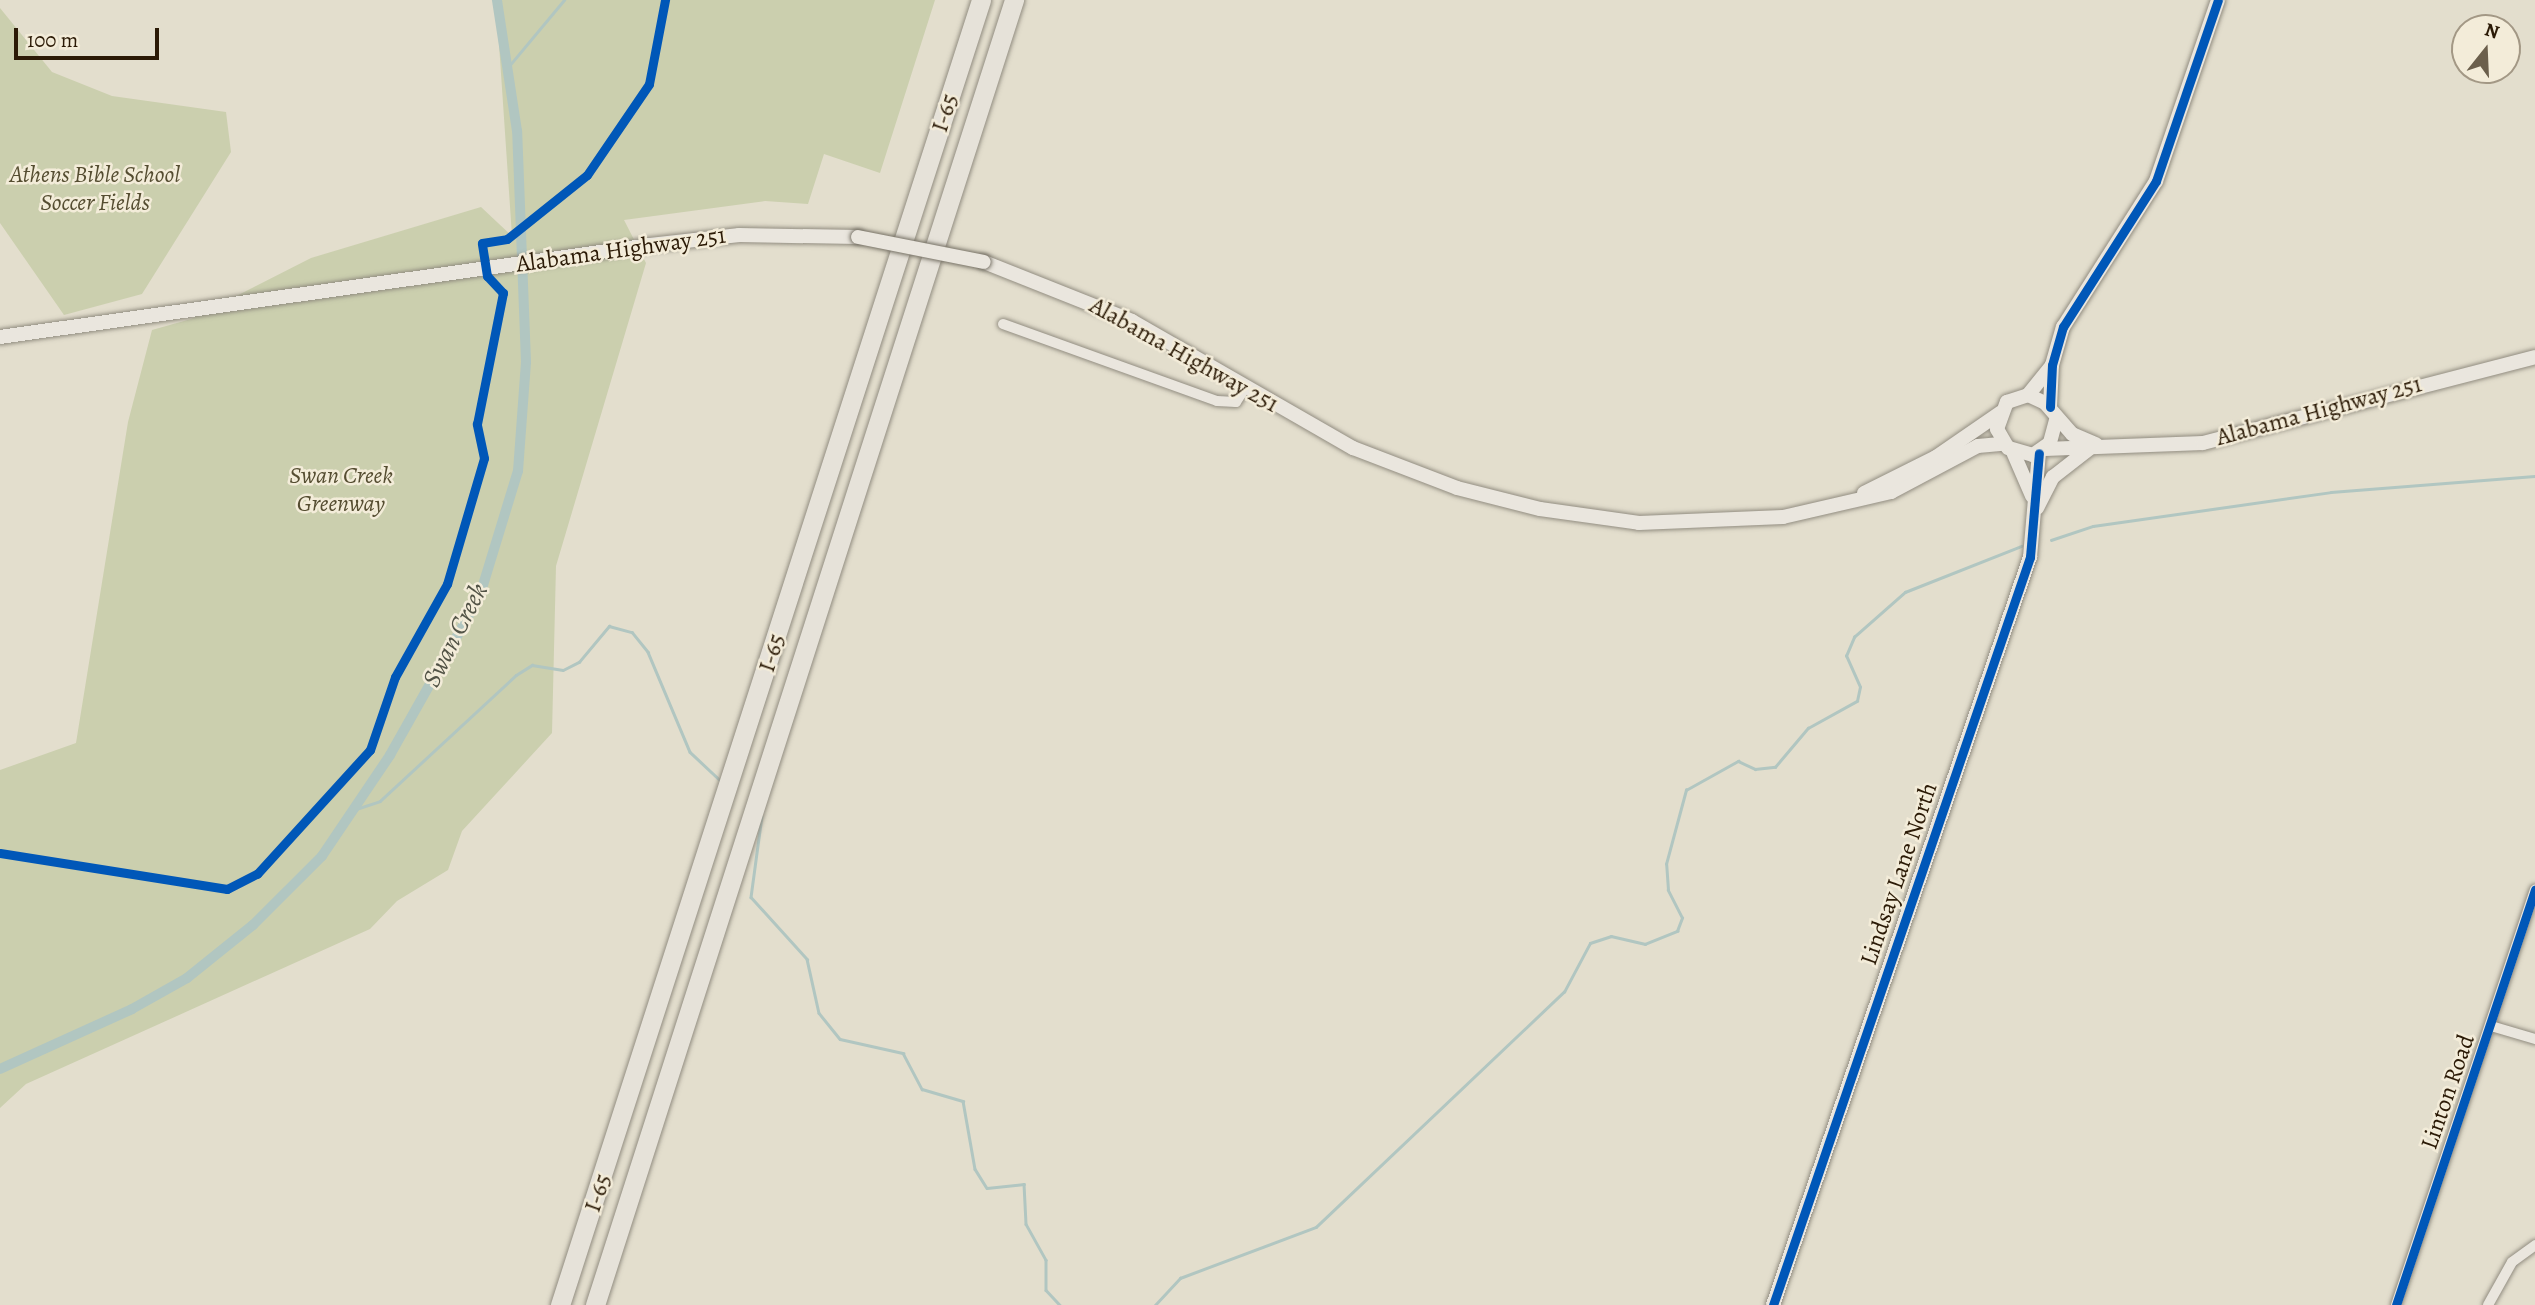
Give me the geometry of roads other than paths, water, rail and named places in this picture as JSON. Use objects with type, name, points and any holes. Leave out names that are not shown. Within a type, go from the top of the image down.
[{"type":"highway","name":"I-65","points":[[560,1305],[981,0]]},
{"type":"highway","points":[[595,1305],[1014,0]]},
{"type":"main road","points":[[2035,512],[2053,477],[2095,448],[2028,396],[2052,365],[2070,313],[2156,181],[2218,0]]},
{"type":"main road","name":"Alabama Highway 251","points":[[0,337],[739,235],[858,237],[984,262],[1132,321],[1245,388],[1388,463],[1541,509],[1702,524],[1783,517],[1908,486],[1978,446],[2042,451],[2203,443],[2535,357]]},
{"type":"main road","points":[[2042,451],[2053,413],[2052,365]]},
{"type":"main road","name":"Alabama Highway 251","points":[[1858,498],[2000,413],[2014,397],[2028,396]]},
{"type":"main road","points":[[2000,413],[2008,448]]},
{"type":"main road","name":"Lindsay Lane North","points":[[1773,1305],[2030,557],[2035,512],[2032,496],[2008,448]]},
{"type":"main road","name":"Lindsay Lane North","points":[[2032,496],[2042,451]]},
{"type":"street","points":[[1003,324],[1217,401],[1236,402],[1245,388]]},
{"type":"street","name":"Linton Road","points":[[2396,1305],[2535,890]]},
{"type":"street","points":[[2491,1026],[2535,1039]]},
{"type":"street","points":[[2488,1305],[2512,1262],[2535,1245]]},
{"type":"waterway","name":"Swan Creek","points":[[0,1069],[132,1009],[187,978],[253,925],[322,856],[390,755],[480,595],[518,471],[526,362],[517,131],[497,0]]},
{"type":"waterway","points":[[509,66],[564,0]]},
{"type":"waterway","points":[[2051,540],[2093,526],[2331,492],[2535,476]]},
{"type":"waterway","points":[[1155,1305],[1180,1278],[1316,1227],[1564,992],[1590,943],[1611,936],[1645,944],[1677,931],[1682,918],[1668,890],[1666,864],[1686,790],[1738,761],[1755,769],[1775,767],[1808,728],[1857,701],[1860,687],[1846,656],[1854,637],[1905,592],[2021,546]]},
{"type":"waterway","points":[[353,810],[380,801],[516,675],[532,665],[563,670],[579,662],[609,626],[632,632],[648,652],[690,752],[721,781]]},
{"type":"waterway","points":[[762,816],[751,897],[807,959],[819,1013],[840,1039],[903,1053],[922,1089],[963,1101],[975,1169],[987,1188],[1024,1184],[1026,1224],[1046,1260],[1046,1290],[1060,1305]]},
{"type":"park label","name":"Athens Bible School Soccer Fields","points":[[95,189]]},
{"type":"park label","name":"Swan Creek Greenway","points":[[341,490]]}]
